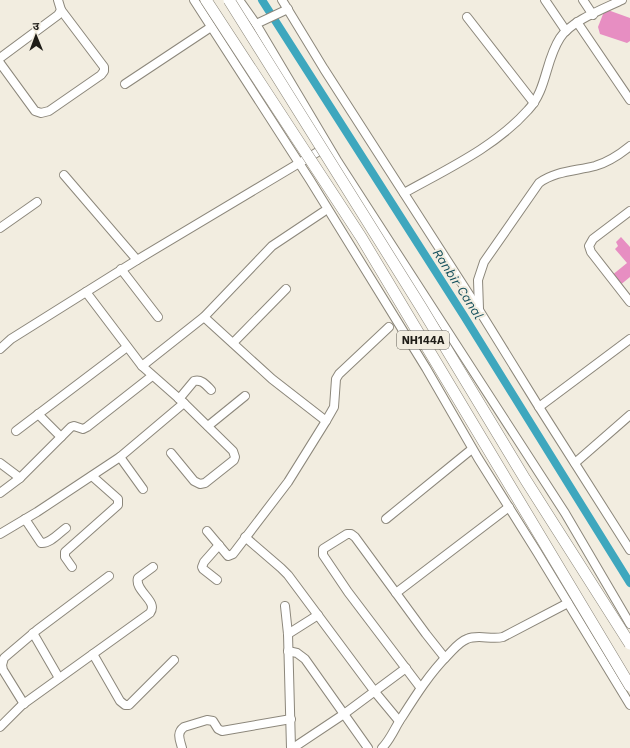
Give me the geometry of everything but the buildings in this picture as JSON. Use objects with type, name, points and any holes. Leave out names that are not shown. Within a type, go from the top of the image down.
[{"type":"highway","name":"NH144A","points":[[206,0],[361,237],[630,686]]},
{"type":"highway","name":"NH144A","points":[[229,0],[421,307],[525,479],[630,644]]},
{"type":"street","points":[[0,63],[35,111],[41,113],[49,111],[101,75],[104,71],[104,67],[61,10],[58,0]]},
{"type":"street","points":[[194,0],[426,368],[472,449],[630,705]]},
{"type":"street","points":[[239,0],[259,23],[328,146],[565,513],[630,624]]},
{"type":"street","points":[[282,0],[284,10],[324,69],[479,310],[630,550]]},
{"type":"street","points":[[545,0],[566,31]]},
{"type":"street","points":[[583,0],[593,15]]},
{"type":"street","points":[[404,193],[474,153],[509,128],[528,110],[539,95],[555,48],[560,38],[566,31],[577,22],[621,0]]},
{"type":"street","points":[[0,58],[58,15],[61,10]]},
{"type":"street","points":[[259,23],[284,10]]},
{"type":"street","points":[[467,17],[534,103]]},
{"type":"street","points":[[577,22],[630,100]]},
{"type":"street","points":[[125,84],[212,27]]},
{"type":"street","points":[[0,348],[137,260],[328,146]]},
{"type":"street","points":[[479,310],[478,280],[484,262],[539,184],[546,178],[554,175],[596,166],[610,160],[630,146]]},
{"type":"street","points":[[64,175],[137,260]]},
{"type":"street","points":[[0,228],[38,202]]},
{"type":"street","points":[[630,211],[593,239],[590,246],[591,252],[630,302]]},
{"type":"street","points":[[142,366],[204,317],[272,246],[323,212]]},
{"type":"street","points":[[121,270],[158,317]]},
{"type":"street","points":[[233,343],[286,289]]},
{"type":"street","points":[[86,292],[142,366],[208,426],[233,451],[235,457],[234,460],[205,483],[200,484],[194,481],[172,453]]},
{"type":"street","points":[[204,317],[272,379],[326,421]]},
{"type":"street","points":[[207,531],[228,556],[234,554],[245,537],[288,482],[326,421],[334,407],[336,379],[338,374],[389,327]]},
{"type":"street","points":[[539,407],[630,339]]},
{"type":"street","points":[[16,431],[127,347]]},
{"type":"street","points":[[0,493],[20,478],[73,426],[83,429],[87,427],[152,376]]},
{"type":"street","points":[[0,534],[25,520],[120,457],[181,401],[194,381],[196,380],[202,382],[211,390]]},
{"type":"street","points":[[208,426],[245,396]]},
{"type":"street","points":[[38,414],[61,437]]},
{"type":"street","points":[[575,463],[630,415]]},
{"type":"street","points":[[386,519],[472,449]]},
{"type":"street","points":[[120,457],[143,489]]},
{"type":"street","points":[[0,463],[20,478]]},
{"type":"street","points":[[72,567],[65,557],[65,552],[118,505],[118,499],[92,476]]},
{"type":"street","points":[[396,593],[509,507]]},
{"type":"street","points":[[25,520],[43,544],[66,528]]},
{"type":"street","points":[[420,687],[348,592],[323,555],[323,549],[346,534],[351,534],[355,537],[445,658]]},
{"type":"street","points":[[245,537],[281,568],[375,692],[400,720]]},
{"type":"street","points":[[217,580],[202,567],[204,562],[219,545]]},
{"type":"street","points":[[0,727],[24,704],[130,628],[152,610],[152,605],[138,585],[137,580],[153,567]]},
{"type":"street","points":[[24,704],[3,670],[3,662],[6,656],[33,633],[109,576]]},
{"type":"street","points":[[382,748],[390,740],[420,687],[462,641],[474,637],[496,639],[503,637],[568,603]]},
{"type":"street","points":[[285,606],[288,634],[292,748]]},
{"type":"street","points":[[288,634],[318,615]]},
{"type":"street","points":[[33,633],[59,678]]},
{"type":"street","points":[[288,651],[297,653],[306,660],[368,748]]},
{"type":"street","points":[[93,654],[120,701],[125,705],[129,705],[174,660]]},
{"type":"street","points":[[292,748],[344,714],[406,668]]},
{"type":"street","points":[[182,748],[179,736],[181,730],[184,727],[207,720],[213,721],[218,729],[222,731],[291,720]]},
{"type":"waterway","name":"Ranbir Canal","points":[[262,0],[464,316],[630,583]]}]
